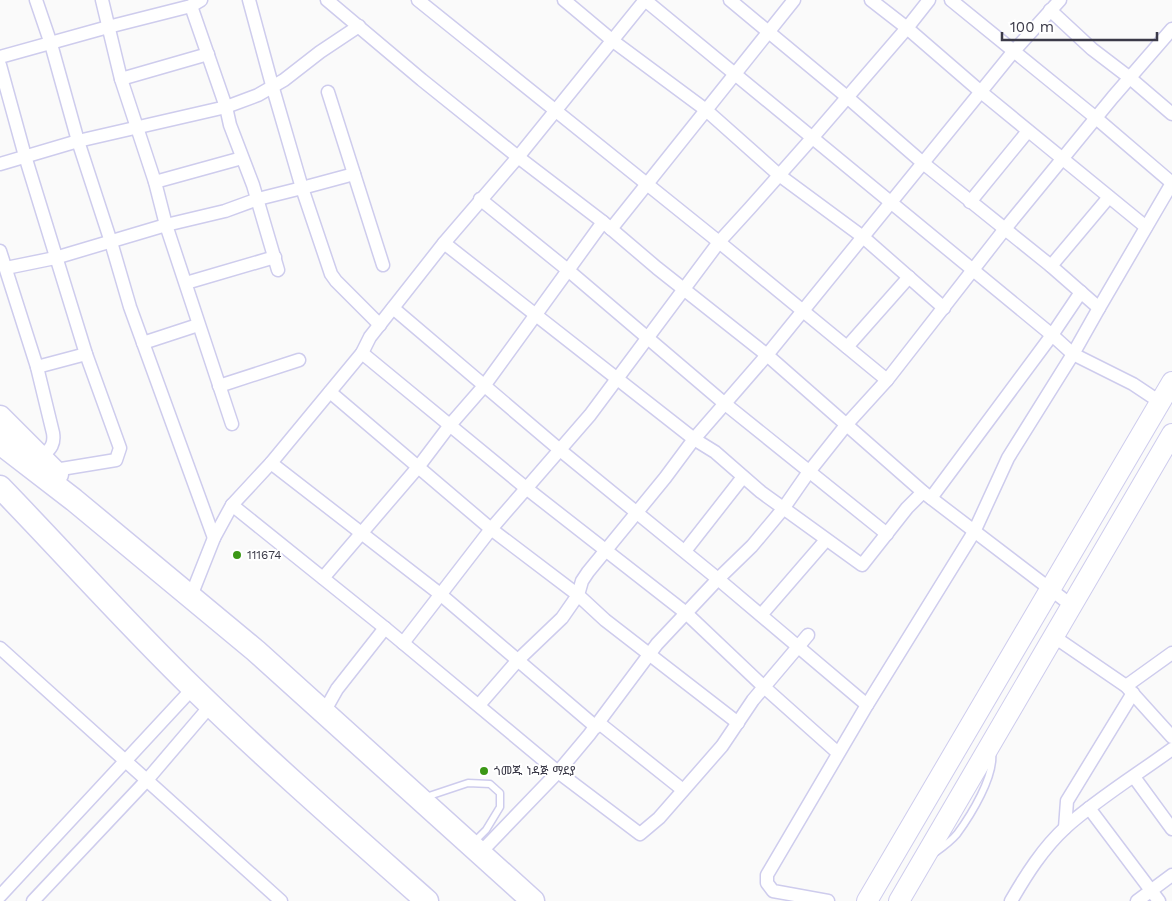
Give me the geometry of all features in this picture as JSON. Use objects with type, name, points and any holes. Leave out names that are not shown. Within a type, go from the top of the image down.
[{"type":"highway","points":[[0,417],[48,464],[74,500]]},
{"type":"highway","points":[[0,443],[74,500],[191,596],[324,712],[533,901]]},
{"type":"highway","points":[[0,487],[193,688],[322,808],[427,901]]},
{"type":"highway","points":[[0,509],[21,526],[53,541]]},
{"type":"main road","points":[[867,901],[1172,382]]},
{"type":"main road","points":[[899,901],[1172,434]]},
{"type":"street","points":[[36,0],[130,307],[214,538]]},
{"type":"street","points":[[102,0],[121,79],[198,325],[232,424]]},
{"type":"street","points":[[249,0],[302,188],[331,274],[380,325]]},
{"type":"street","points":[[327,0],[422,80],[767,355],[927,495],[1071,605]]},
{"type":"street","points":[[418,0],[803,310],[887,380]]},
{"type":"street","points":[[564,0],[613,41],[706,110],[779,175],[863,237],[944,308]]},
{"type":"street","points":[[191,596],[214,538],[232,505],[271,464],[330,392],[444,243],[556,112],[645,0],[736,73],[1074,354],[1133,384],[1160,402]]},
{"type":"street","points":[[730,0],[1099,308]]},
{"type":"street","points":[[324,578],[484,386],[569,271],[607,226],[647,185],[794,0]]},
{"type":"street","points":[[871,0],[908,28],[1062,160],[1146,227]]},
{"type":"street","points":[[403,643],[491,529],[590,415],[719,242],[908,28],[929,0]]},
{"type":"street","points":[[828,901],[773,891],[767,883],[767,875],[838,753],[974,532],[1008,458],[1074,354],[1172,183],[1096,118],[951,0]]},
{"type":"street","points":[[479,705],[518,660],[562,618],[578,595],[582,581],[588,572],[665,478],[694,439],[767,355],[1013,52],[1060,0]]},
{"type":"street","points":[[0,57],[196,3],[208,54],[226,107],[230,125],[258,200],[278,270]]},
{"type":"street","points":[[1050,10],[1092,49],[1172,114]]},
{"type":"street","points":[[0,164],[78,141],[226,107],[258,95],[284,80],[320,52],[359,26]]},
{"type":"street","points":[[475,849],[558,772],[597,725],[650,654],[718,579],[752,546],[783,509],[808,473],[847,424],[887,380],[1004,230],[1172,29]]},
{"type":"street","points":[[121,79],[208,54]]},
{"type":"street","points":[[0,65],[25,156],[86,354],[120,448],[116,460],[48,464],[50,449],[54,441],[37,367],[0,251]]},
{"type":"street","points":[[328,92],[383,265]]},
{"type":"street","points":[[970,202],[1028,131]]},
{"type":"street","points":[[154,182],[242,158]]},
{"type":"street","points":[[6,268],[56,258],[166,225],[225,211],[354,174]]},
{"type":"street","points":[[1051,266],[1109,197]]},
{"type":"street","points":[[480,199],[569,271],[647,339],[808,473],[887,534]]},
{"type":"street","points":[[444,243],[694,439],[715,452],[783,509],[862,565],[907,508],[927,495],[1052,335],[1081,292]]},
{"type":"street","points":[[186,283],[274,256]]},
{"type":"street","points":[[847,347],[909,277]]},
{"type":"street","points":[[393,308],[560,450],[685,551],[867,705]]},
{"type":"street","points":[[143,343],[198,325]]},
{"type":"street","points":[[362,352],[526,488],[686,614],[838,753]]},
{"type":"street","points":[[37,367],[86,354]]},
{"type":"street","points":[[219,386],[299,360]]},
{"type":"street","points":[[330,392],[491,529],[578,595],[605,620],[738,723]]},
{"type":"street","points":[[271,464],[440,594],[597,725],[683,790]]},
{"type":"street","points":[[685,551],[743,477]]},
{"type":"street","points":[[232,505],[324,578],[558,772],[640,834],[660,818],[722,746],[753,700],[808,635]]},
{"type":"street","points":[[761,616],[826,540]]},
{"type":"street","points":[[324,712],[337,690],[385,628]]},
{"type":"street","points":[[1053,636],[1130,689],[1170,731]]},
{"type":"street","points":[[0,648],[281,901]]},
{"type":"street","points":[[1065,828],[1067,801],[1130,689],[1172,653]]},
{"type":"street","points":[[4,895],[193,688]]},
{"type":"street","points":[[33,901],[147,780],[211,705]]},
{"type":"street","points":[[1010,901],[1032,865],[1065,828],[1089,808],[1172,749]]},
{"type":"street","points":[[1134,777],[1172,828]]},
{"type":"street","points":[[1089,808],[1160,901]]},
{"type":"street","points":[[1137,901],[1172,875]]},
{"type":"lane","points":[[420,799],[468,783],[490,784],[500,793],[500,807],[475,849]]},
{"type":"place","name":"111674","points":[[237,555]]},
{"type":"place","name":"ጎመጁ ነዳጅ ማደያ","points":[[484,771]]}]
